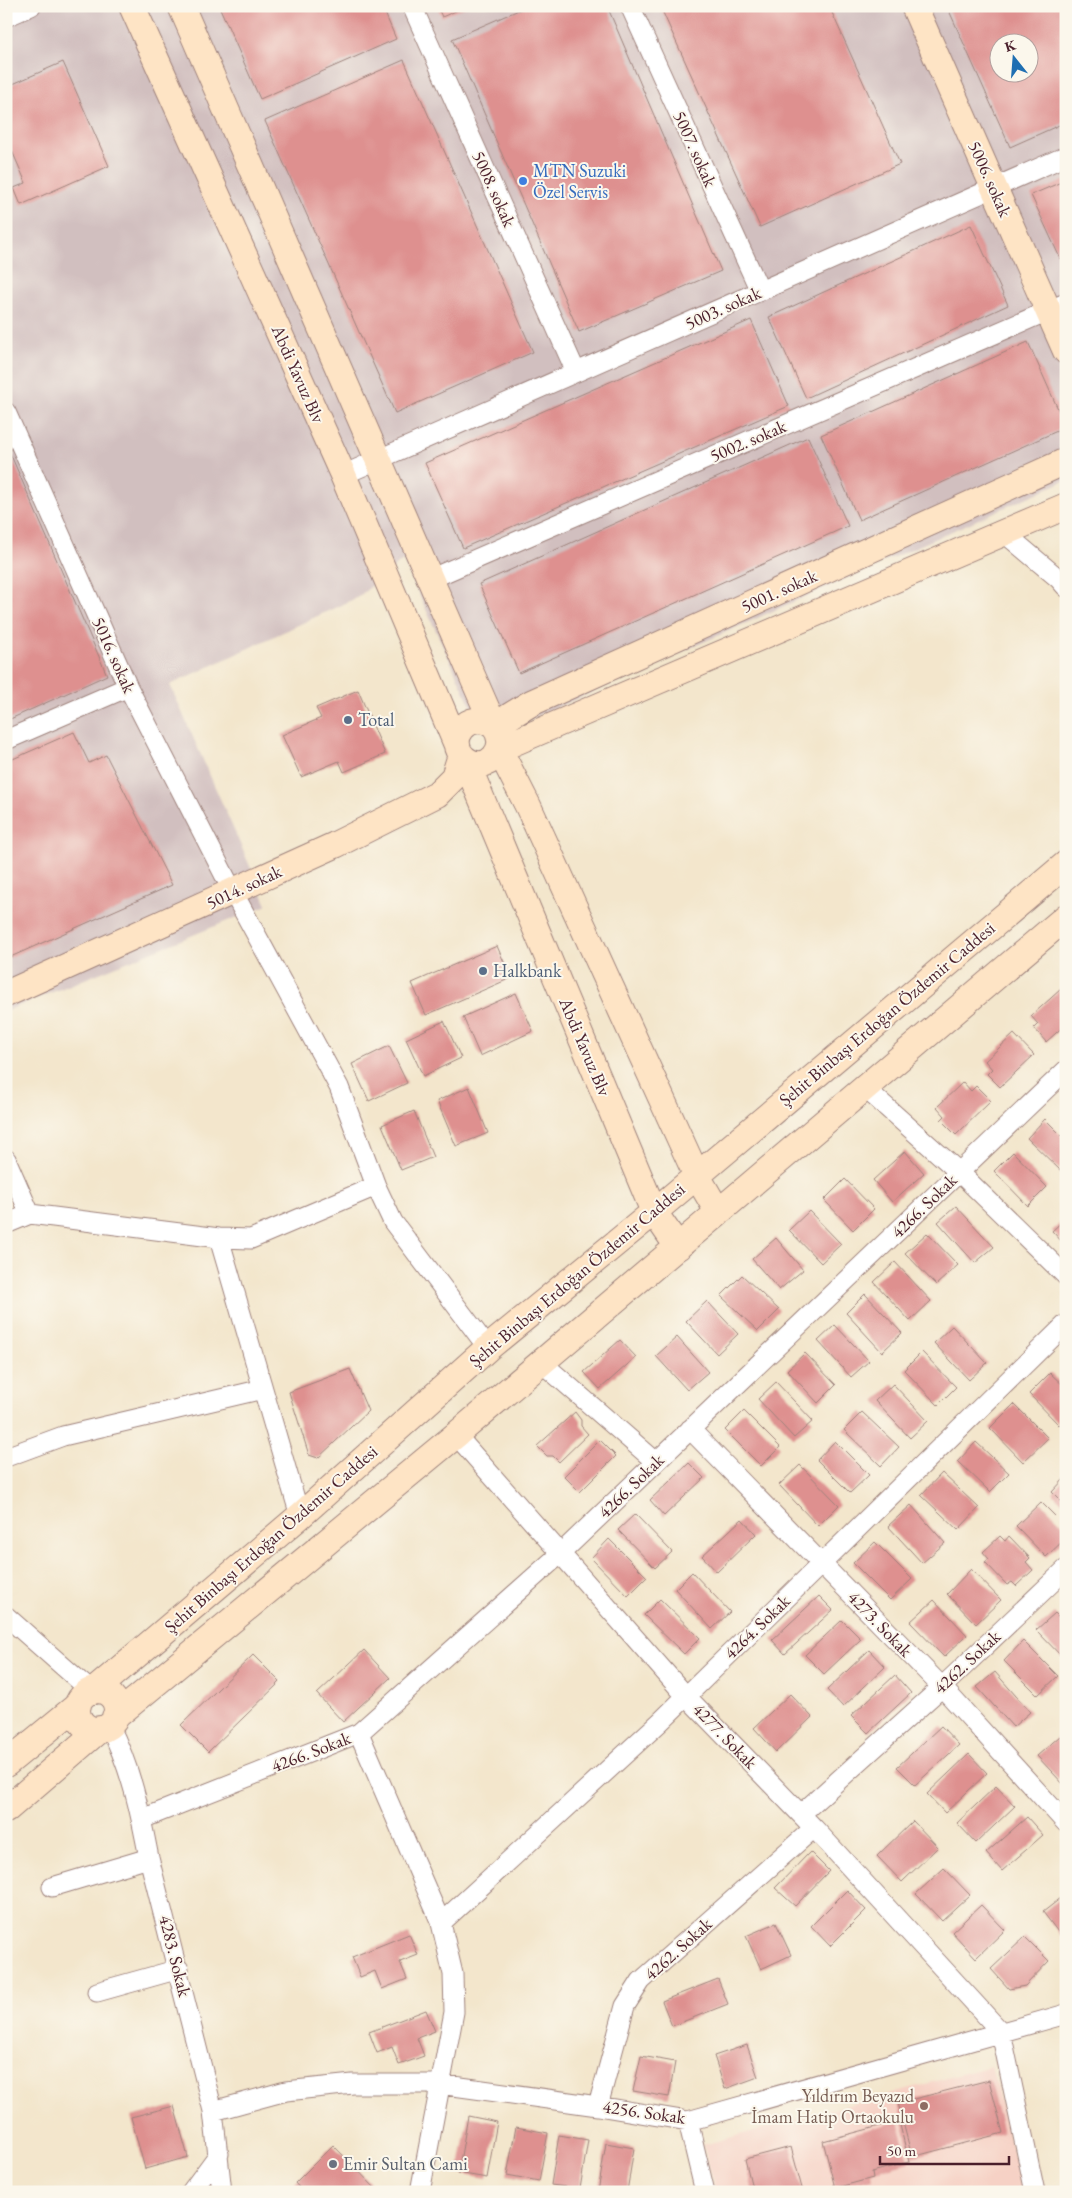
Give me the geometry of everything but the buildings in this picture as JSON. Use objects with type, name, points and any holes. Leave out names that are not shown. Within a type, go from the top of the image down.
[{"type":"main road","name":"Abdi Yavuz Blv","points":[[132,6],[344,475],[654,1212],[678,1246]]},
{"type":"main road","points":[[181,6],[379,459],[497,738],[696,1174],[718,1212]]},
{"type":"main road","name":"5006. sokak","points":[[914,6],[994,188],[1056,307],[1066,351]]},
{"type":"main road","name":"5001. sokak","points":[[497,738],[531,703],[1066,461]]},
{"type":"main road","name":"5001. sokak","points":[[497,738],[1066,506]]},
{"type":"main road","points":[[484,720],[497,738],[497,754],[488,762],[476,764],[461,753],[458,733],[466,724],[472,721],[484,720]]},
{"type":"main road","name":"5014. sokak","points":[[6,994],[234,892],[335,845],[437,794],[454,777],[461,753]]},
{"type":"main road","name":"Şehit Binbaşı Erdoğan Özdemir Caddesi","points":[[6,1764],[300,1516],[488,1348],[654,1212],[696,1174],[1066,864]]},
{"type":"main road","name":"Şehit Binbaşı Erdoğan Özdemir Caddesi","points":[[6,1810],[456,1435],[1066,917]]},
{"type":"main road","points":[[85,1697],[77,1712],[82,1724],[94,1730],[108,1724]]},
{"type":"street","points":[[6,17],[31,6]]},
{"type":"street","name":"5008. sokak","points":[[412,6],[576,372]]},
{"type":"street","name":"5007. sokak","points":[[630,6],[760,291]]},
{"type":"street","name":"5003. sokak","points":[[344,475],[1066,156]]},
{"type":"street","name":"5002. sokak","points":[[430,579],[1056,307]]},
{"type":"street","name":"5016. sokak","points":[[6,412],[128,687],[234,892],[339,1087],[376,1186],[394,1222],[488,1348]]},
{"type":"street","points":[[1002,531],[1060,579],[1066,587]]},
{"type":"street","points":[[6,740],[128,687]]},
{"type":"street","name":"4266. Sokak","points":[[142,1819],[358,1734],[560,1554],[1066,1070]]},
{"type":"street","points":[[866,1088],[959,1172],[1066,1276]]},
{"type":"street","points":[[6,1159],[30,1214]]},
{"type":"street","points":[[6,1224],[30,1214],[219,1238],[251,1239],[376,1186]]},
{"type":"street","points":[[219,1238],[300,1516]]},
{"type":"street","name":"4264. Sokak","points":[[441,1923],[686,1696],[1066,1324]]},
{"type":"street","points":[[541,1362],[656,1462]]},
{"type":"street","points":[[6,1457],[63,1436],[263,1389]]},
{"type":"street","name":"4273. Sokak","points":[[690,1429],[942,1687],[1066,1823]]},
{"type":"street","name":"4277. Sokak","points":[[456,1435],[686,1696],[801,1814],[1001,2032]]},
{"type":"street","name":"4262. Sokak","points":[[801,1814],[942,1687],[1066,1569]]},
{"type":"street","points":[[6,1616],[46,1650],[85,1697]]},
{"type":"street","name":"4283. Sokak","points":[[108,1724],[124,1754],[142,1819],[149,1858],[213,2111],[222,2192]]},
{"type":"street","points":[[358,1734],[441,1923],[453,1974],[454,2012],[420,2192]]},
{"type":"street","name":"4262. Sokak","points":[[598,2106],[624,2006],[641,1981],[814,1828]]},
{"type":"street","points":[[52,1887],[149,1858]]},
{"type":"street","points":[[97,1992],[178,1969]]},
{"type":"street","name":"4256. Sokak","points":[[213,2111],[286,2091],[353,2084],[439,2084],[598,2106],[688,2121],[1066,2014]]},
{"type":"street","points":[[1001,2032],[1035,2192]]},
{"type":"street","points":[[688,2121],[705,2192]]},
{"type":"street","points":[[191,2192],[219,2154]]},
{"type":"shaded area","points":[[6,6],[1066,6],[1066,480],[513,727],[475,714],[403,560],[358,597],[170,685],[267,905],[6,1011]]},
{"type":"shaded area","name":"Yıldırım Beyazıd İmam Hatip Ortaokulu","points":[[991,2066],[1023,2192],[716,2192],[703,2145]]},
{"type":"place","name":"MTN Suzuki Özel Servis","points":[[523,181]]},
{"type":"place","name":"Total","points":[[348,720]]},
{"type":"place","name":"Halkbank","points":[[483,971]]},
{"type":"place","name":"Yıldırım Beyazıd İmam Hatip Ortaokulu","points":[[924,2106]]},
{"type":"place","name":"Emir Sultan Cami","points":[[333,2164]]}]
